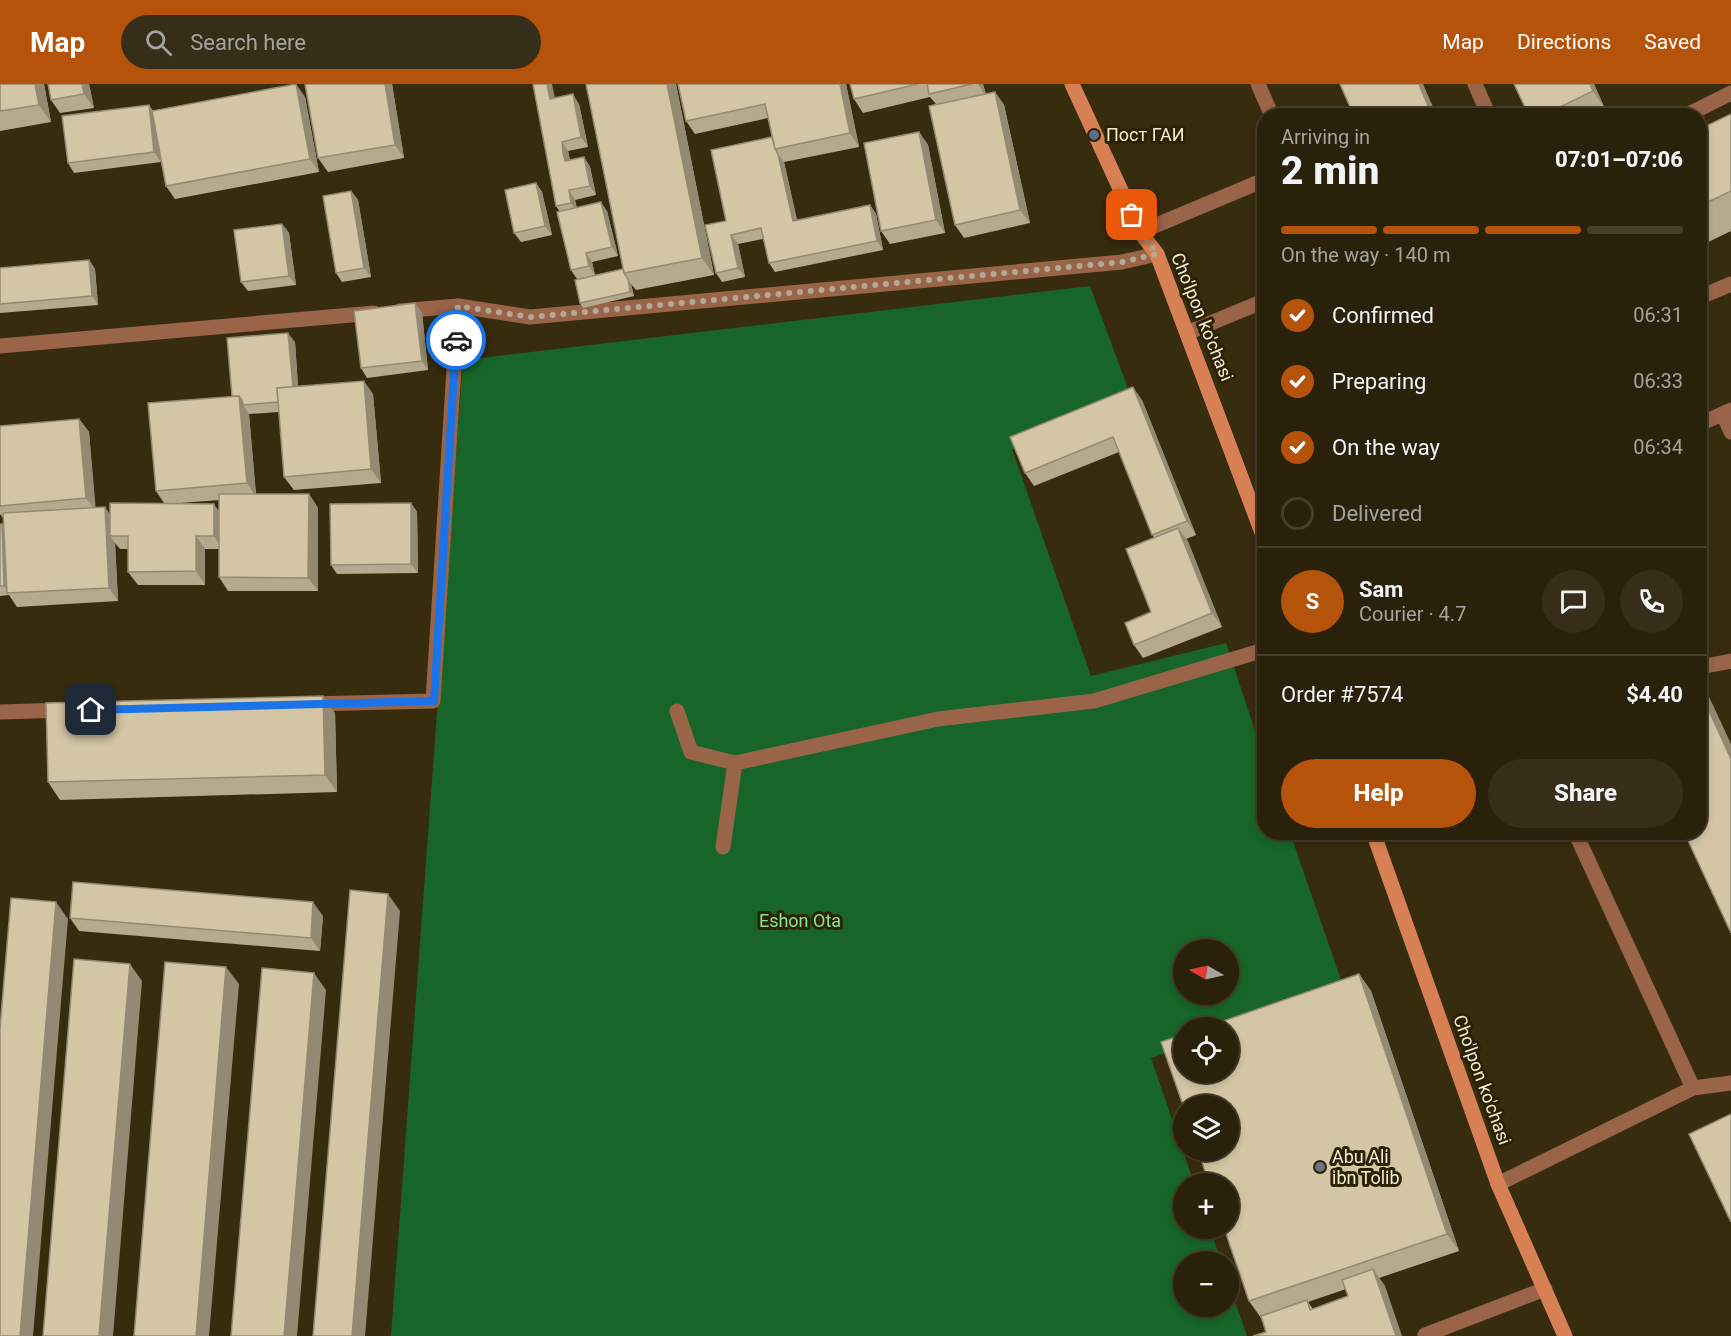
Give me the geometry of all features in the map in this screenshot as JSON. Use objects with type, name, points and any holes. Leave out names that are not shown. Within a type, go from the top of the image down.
[{"type":"main road","name":"Cho'lpon ko'chasi","points":[[1072,84],[1140,232],[1157,254],[1189,332],[1257,519]]},
{"type":"main road","name":"Cho'lpon ko'chasi","points":[[1376,840],[1498,1184],[1565,1336]]},
{"type":"street","points":[[1258,84],[1268,108]]},
{"type":"street","points":[[1475,84],[1486,108]]},
{"type":"street","points":[[1701,108],[1731,93]]},
{"type":"street","points":[[1140,232],[1257,183]]},
{"type":"street","points":[[0,346],[458,306],[530,317],[1122,262],[1157,254]]},
{"type":"street","points":[[1707,294],[1731,284]]},
{"type":"street","points":[[1189,332],[1257,304]]},
{"type":"street","points":[[293,705],[434,701],[458,306]]},
{"type":"street","points":[[1707,421],[1727,412],[1731,432]]},
{"type":"street","points":[[677,711],[691,752],[735,763],[938,719],[1094,701],[1257,653]]},
{"type":"street","points":[[1707,666],[1731,661]]},
{"type":"street","points":[[0,712],[82,710]]},
{"type":"street","points":[[723,847],[735,763]]},
{"type":"street","points":[[1579,840],[1694,1088]]},
{"type":"street","points":[[1498,1184],[1694,1088],[1731,1083]]},
{"type":"street","points":[[1425,1335],[1545,1289]]},
{"type":"green space","name":"Eshon Ota","points":[[1090,286],[1133,402],[1012,449],[1091,676],[1226,643],[1257,737],[1257,840],[1292,840],[1346,994],[1239,1025],[1239,1017],[1173,1017],[1173,1050],[1151,1058],[1173,1122],[1173,1161],[1186,1161],[1191,1173],[1173,1173],[1173,1239],[1213,1239],[1218,1251],[1173,1251],[1173,1317],[1239,1317],[1239,1313],[1247,1336],[391,1336],[463,360]]},
{"type":"building","points":[[0,84],[35,84],[39,105],[0,111]]},
{"type":"building","points":[[48,84],[82,84],[84,94],[51,100]]},
{"type":"building","points":[[296,84],[310,159],[166,186],[152,111]]},
{"type":"building","points":[[305,84],[385,84],[395,145],[318,158]]},
{"type":"building","points":[[533,84],[547,84],[550,99],[573,94],[581,137],[562,142],[563,153],[565,161],[584,157],[590,186],[569,190],[571,203],[556,206]]},
{"type":"building","points":[[586,84],[667,84],[702,258],[624,273]]},
{"type":"building","points":[[678,84],[840,84],[850,133],[775,149],[765,104],[686,121]]},
{"type":"building","points":[[850,84],[918,84],[854,99]]},
{"type":"building","points":[[927,84],[972,84],[929,94]]},
{"type":"building","points":[[1340,84],[1419,84],[1429,108],[1350,108]]},
{"type":"building","points":[[1514,84],[1590,84],[1593,91],[1558,108],[1525,108]]},
{"type":"building","points":[[995,92],[1020,210],[955,225],[929,106]]},
{"type":"building","points":[[149,105],[154,152],[68,163],[62,116]]},
{"type":"building","points":[[1731,114],[1731,191],[1707,203],[1707,126]]},
{"type":"building","points":[[919,132],[936,220],[881,231],[864,143]]},
{"type":"building","points":[[772,137],[793,221],[870,205],[877,241],[769,263],[761,228],[731,235],[738,268],[716,273],[705,225],[726,221],[711,150]]},
{"type":"building","points":[[536,183],[545,226],[514,233],[505,190]]},
{"type":"building","points":[[351,191],[364,268],[336,273],[323,196]]},
{"type":"building","points":[[601,202],[612,247],[586,253],[589,266],[571,270],[557,212]]},
{"type":"building","points":[[282,224],[289,276],[241,282],[234,230]]},
{"type":"building","points":[[89,260],[92,296],[0,304],[0,268]]},
{"type":"building","points":[[623,269],[628,279],[630,292],[580,303],[575,280]]},
{"type":"building","points":[[415,303],[422,361],[361,368],[354,311]]},
{"type":"building","points":[[288,333],[293,387],[277,388],[278,402],[243,405],[239,396],[232,396],[227,338]]},
{"type":"building","points":[[364,381],[371,469],[284,477],[277,388]]},
{"type":"building","points":[[1133,387],[1187,521],[1152,535],[1113,437],[1025,473],[1010,437]]},
{"type":"building","points":[[239,396],[247,483],[156,491],[148,403]]},
{"type":"building","points":[[79,419],[86,498],[0,506],[0,426]]},
{"type":"building","points":[[219,494],[309,494],[308,578],[219,577]]},
{"type":"building","points":[[110,503],[214,504],[214,536],[196,536],[196,571],[128,572],[128,536],[110,536]]},
{"type":"building","points":[[411,503],[411,564],[331,565],[330,504]]},
{"type":"building","points":[[105,507],[109,588],[7,593],[3,513]]},
{"type":"building","points":[[0,524],[2,524],[4,586],[0,586]]},
{"type":"building","points":[[1178,528],[1212,613],[1134,645],[1125,623],[1151,612],[1126,549]]},
{"type":"building","points":[[323,696],[325,775],[48,782],[46,703]]},
{"type":"building","points":[[1707,706],[1731,759],[1731,933],[1688,840],[1707,840]]},
{"type":"building","points":[[73,882],[313,902],[311,938],[70,918]]},
{"type":"building","points":[[350,890],[388,894],[352,1336],[313,1336]]},
{"type":"building","points":[[11,898],[56,902],[20,1336],[0,1336],[0,1028]]},
{"type":"building","points":[[74,959],[130,964],[99,1336],[43,1336]]},
{"type":"building","points":[[165,962],[226,967],[196,1336],[134,1336]]},
{"type":"building","points":[[262,968],[314,973],[284,1336],[231,1336]]},
{"type":"building","name":"Abu Ali ibn Tolib","points":[[1359,974],[1447,1234],[1249,1301],[1239,1272],[1239,1251],[1232,1251],[1228,1239],[1239,1239],[1239,1173],[1205,1173],[1202,1161],[1239,1161],[1239,1095],[1179,1095],[1175,1083],[1239,1083],[1239,1017],[1235,1017]]},
{"type":"building","name":"Abu Ali ibn Tolib","points":[[1173,1038],[1173,1076],[1161,1042]]},
{"type":"building","points":[[1731,1114],[1731,1222],[1689,1134]]},
{"type":"building","points":[[1373,1269],[1396,1336],[1253,1336],[1266,1332],[1261,1316],[1307,1300],[1310,1310],[1348,1296],[1342,1280]]},
{"type":"way so far","points":[[456,340],[458,306],[530,317],[1122,262],[1157,254],[1140,232],[1132,215]]},
{"type":"place","name":"Пост ГАИ","points":[[1094,135]]},
{"type":"place","name":"Abu Ali ibn Tolib","points":[[1320,1167]]},
{"type":"route","points":[[91,710],[434,701],[456,340]]}]
